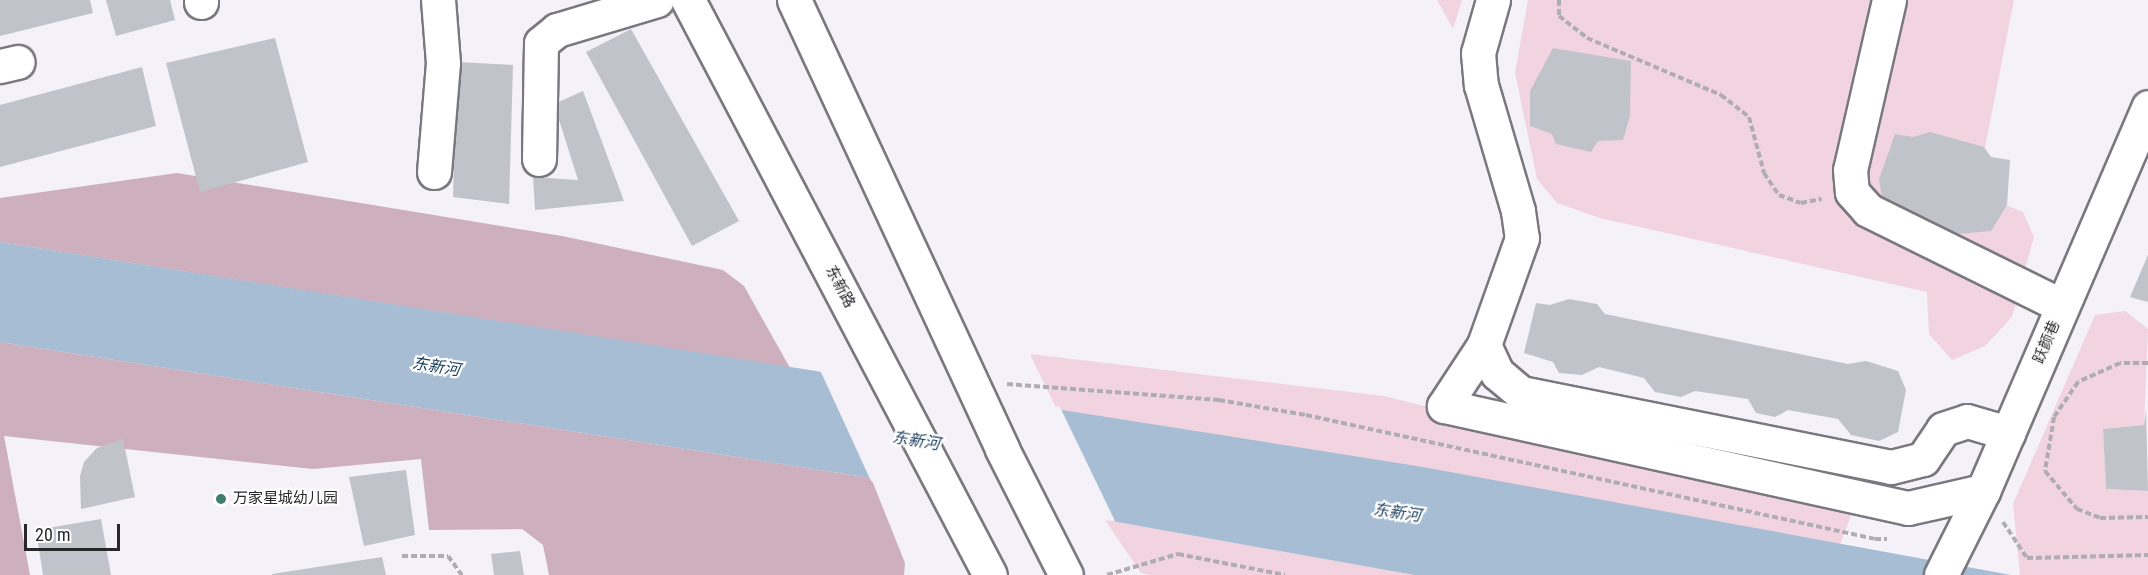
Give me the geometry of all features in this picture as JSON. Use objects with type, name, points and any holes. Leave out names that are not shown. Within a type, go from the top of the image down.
[{"type":"main road","points":[[434,172],[443,63],[438,0]]},
{"type":"main road","points":[[538,159],[541,44],[557,30],[657,0]]},
{"type":"main road","name":"东新路","points":[[688,0],[876,357],[948,501],[990,575]]},
{"type":"main road","points":[[794,0],[973,387],[1066,575]]},
{"type":"main road","points":[[1493,0],[1478,53],[1480,85],[1518,211],[1522,238],[1484,345],[1444,406],[1908,508],[1983,491]]},
{"type":"main road","points":[[1889,0],[1850,170],[1852,192],[1868,210],[2062,306]]},
{"type":"main road","name":"跃颜巷","points":[[1941,575],[1983,491],[2148,107]]},
{"type":"main road","points":[[1484,345],[1497,373],[1521,393],[1891,467],[1923,459],[1943,429],[1967,421],[2008,434]]},
{"type":"path","points":[[1559,0],[1559,16],[1587,38],[1721,95],[1749,117],[1764,173],[1779,195],[1801,203],[1852,192]]},
{"type":"path","points":[[2148,363],[2120,363],[2078,382],[2054,417],[2045,471],[2077,509],[2100,518],[2148,517]]},
{"type":"path","points":[[973,387],[1220,400],[1306,415],[1875,540],[1894,538]]},
{"type":"path","points":[[1983,491],[2027,558],[2148,555]]},
{"type":"path","points":[[1107,575],[1178,554],[1285,575]]},
{"type":"path","points":[[402,556],[448,556],[462,575]]},
{"type":"shaded area","points":[[1437,0],[1462,0],[1453,29]]},
{"type":"shaded area","points":[[1528,0],[2014,0],[1976,193],[2023,212],[2034,237],[2012,317],[1985,346],[1952,360],[1929,334],[1927,292],[1600,218],[1557,203],[1537,179],[1515,73]]},
{"type":"shaded area","points":[[177,173],[562,236],[723,270],[744,286],[790,368],[0,242],[0,198]]},
{"type":"shaded area","points":[[2125,311],[2148,329],[2144,425],[2103,429],[2106,489],[2148,491],[2148,575],[2020,575],[2013,504],[2095,315]]},
{"type":"shaded area","points":[[0,342],[871,478],[905,563],[904,575],[549,575],[543,545],[522,529],[429,530],[421,459],[313,469],[4,436],[30,575],[0,575]]},
{"type":"shaded area","points":[[1030,354],[1384,396],[1852,513],[1836,555],[1059,414]]},
{"type":"shaded area","points":[[1105,520],[1414,575],[1150,575],[1141,573]]},
{"type":"water","name":"东新河","points":[[0,242],[1423,467],[2011,575],[1414,575],[871,478],[0,342]]},
{"type":"pier","points":[[820,370],[1060,407],[1115,521],[1087,520],[871,481]]},
{"type":"building","points":[[0,0],[90,0],[93,13],[0,36]]},
{"type":"building","points":[[106,0],[170,0],[175,20],[116,36]]},
{"type":"building","points":[[631,29],[739,221],[692,246],[586,52]]},
{"type":"building","points":[[275,38],[308,162],[200,192],[166,63]]},
{"type":"building","points":[[1553,48],[1631,61],[1630,116],[1623,140],[1598,141],[1591,152],[1556,144],[1552,134],[1530,126],[1530,91]]},
{"type":"building","points":[[457,62],[513,65],[509,204],[453,197]]},
{"type":"building","points":[[142,67],[156,126],[0,167],[0,105]]},
{"type":"building","points":[[583,91],[624,201],[535,210],[533,177],[578,180],[554,104]]},
{"type":"building","points":[[1930,132],[1984,147],[1991,157],[2010,160],[2007,205],[1991,231],[1959,234],[1921,227],[1884,211],[1879,179],[1895,134],[1913,137]]},
{"type":"building","points":[[2148,255],[2148,302],[2130,297]]},
{"type":"building","points":[[1569,299],[1597,304],[1605,314],[1848,364],[1866,361],[1898,371],[1906,390],[1898,432],[1879,441],[1851,435],[1838,419],[1788,410],[1775,417],[1756,413],[1748,399],[1695,391],[1681,397],[1655,392],[1644,378],[1599,367],[1582,375],[1559,373],[1553,362],[1524,353],[1536,303],[1550,305]]},
{"type":"building","points":[[2146,410],[2148,491],[2106,489],[2103,429],[2144,425]]},
{"type":"building","points":[[123,439],[135,497],[81,509],[80,476],[84,462],[97,448]]},
{"type":"building","points":[[406,470],[415,535],[364,546],[349,477]]},
{"type":"building","points":[[101,519],[111,575],[43,575],[36,530]]},
{"type":"building","points":[[520,551],[524,575],[494,575],[491,554]]},
{"type":"building","points":[[382,557],[386,575],[272,575],[272,574]]},
{"type":"place","name":"万家星城幼儿园","points":[[221,499]]}]
